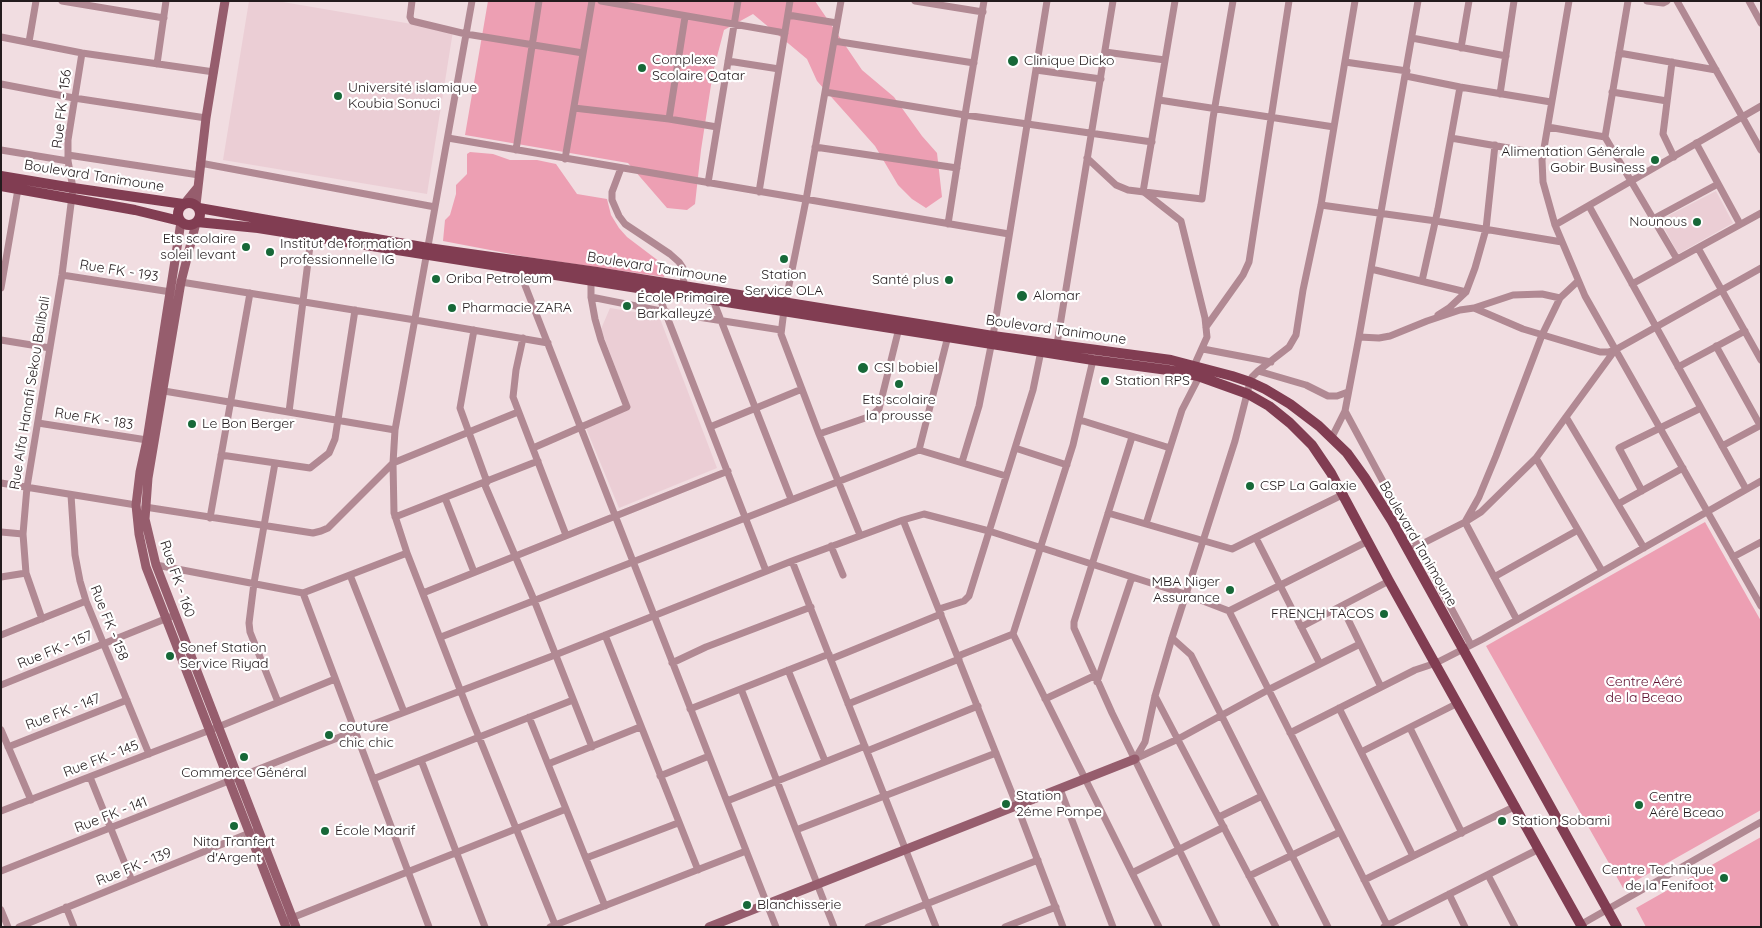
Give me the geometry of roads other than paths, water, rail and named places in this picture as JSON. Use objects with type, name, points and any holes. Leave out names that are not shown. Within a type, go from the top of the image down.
[{"type":"main road","points":[[198,187],[178,210],[178,217],[188,225],[197,222],[201,214],[198,207],[200,163],[225,1]]},
{"type":"main road","name":"Boulevard Tanimoune","points":[[1,176],[181,221]]},
{"type":"main road","name":"Boulevard Tanimoune","points":[[1,186],[184,204]]},
{"type":"main road","points":[[184,204],[190,202],[198,207]]},
{"type":"main road","name":"Boulevard Tanimoune","points":[[198,207],[519,270],[713,300],[784,306],[992,340],[1093,360],[1168,370],[1199,377],[1246,394],[1280,415],[1312,445],[1331,473],[1581,926]]},
{"type":"main road","name":"Rue FK - 160","points":[[171,616],[146,567],[139,534],[141,519],[140,472],[147,440],[181,221]]},
{"type":"main road","name":"Boulevard Tanimoune","points":[[197,222],[258,228],[312,238],[597,272],[948,336],[1057,344],[1171,360],[1250,382],[1290,404],[1319,426],[1350,456],[1366,478],[1413,549],[1617,927]]},
{"type":"main road","name":"Rue FK - 160","points":[[140,506],[148,478],[164,391],[181,282],[197,222]]},
{"type":"main road","name":"Rue FK - 160","points":[[141,519],[171,616],[288,922],[296,927]]},
{"type":"main road","points":[[709,927],[1135,759]]},
{"type":"street","points":[[29,42],[36,1]]},
{"type":"street","points":[[62,1],[164,18]]},
{"type":"street","points":[[157,64],[166,1]]},
{"type":"street","points":[[412,1],[410,17],[412,21],[466,34],[583,53]]},
{"type":"street","points":[[472,1],[395,430],[393,463],[395,517],[407,553],[554,926],[746,851]]},
{"type":"street","points":[[516,150],[539,1]]},
{"type":"street","points":[[565,159],[592,1]]},
{"type":"street","points":[[600,1],[784,33]]},
{"type":"street","points":[[708,184],[738,1]]},
{"type":"street","points":[[758,192],[790,1]]},
{"type":"street","points":[[841,1],[781,330],[819,434],[860,535]]},
{"type":"street","points":[[915,1],[982,12]]},
{"type":"street","points":[[948,224],[984,1]]},
{"type":"street","points":[[962,462],[979,406],[992,340],[1047,1]]},
{"type":"street","points":[[1057,344],[1090,132],[1101,80],[1113,1]]},
{"type":"street","points":[[1143,192],[1175,1]]},
{"type":"street","points":[[1087,158],[1116,185],[1128,190],[1202,199],[1214,108],[1233,1]]},
{"type":"street","points":[[1206,327],[1243,275],[1249,262],[1289,1]]},
{"type":"street","points":[[1135,759],[1145,742],[1172,638],[1236,437],[1250,382],[1258,371],[1290,347],[1296,336],[1303,290],[1321,205],[1354,1]]},
{"type":"street","points":[[1332,437],[1345,411],[1372,268],[1418,1]]},
{"type":"street","points":[[1461,48],[1469,1]]},
{"type":"street","points":[[1500,94],[1514,1]]},
{"type":"street","points":[[1569,1],[1543,154],[1543,182],[1555,225],[1578,281],[1615,350],[1761,606]]},
{"type":"street","points":[[1628,1],[1604,136],[1678,259]]},
{"type":"street","points":[[1647,1],[1663,3],[1667,1]]},
{"type":"street","points":[[1677,1],[1761,150]]},
{"type":"street","points":[[1749,1],[1761,23]]},
{"type":"street","points":[[788,15],[837,23]]},
{"type":"street","points":[[669,120],[685,17]]},
{"type":"street","points":[[1,37],[82,53],[214,72]]},
{"type":"street","points":[[1412,38],[1506,56]]},
{"type":"street","points":[[834,41],[974,63]]},
{"type":"street","points":[[1105,52],[1165,60]]},
{"type":"street","name":"Rue FK - 156","points":[[72,193],[68,140],[82,53]]},
{"type":"street","points":[[1619,53],[1716,70]]},
{"type":"street","points":[[728,61],[779,69]]},
{"type":"street","points":[[1345,62],[1460,87],[1552,102]]},
{"type":"street","points":[[1672,62],[1662,134],[1674,156]]},
{"type":"street","points":[[1036,70],[1101,80]]},
{"type":"street","points":[[1,84],[74,98],[206,118]]},
{"type":"street","points":[[1422,281],[1436,220],[1460,87]]},
{"type":"street","points":[[825,92],[965,115],[1152,142]]},
{"type":"street","points":[[1612,92],[1667,101]]},
{"type":"street","points":[[1159,100],[1334,127]]},
{"type":"street","points":[[1555,225],[1761,106]]},
{"type":"street","points":[[574,108],[717,128]]},
{"type":"street","points":[[1548,127],[1604,136]]},
{"type":"street","points":[[448,138],[1009,234]]},
{"type":"street","points":[[1452,138],[1543,154]]},
{"type":"street","points":[[1696,143],[1740,224]]},
{"type":"street","points":[[1427,321],[1450,308],[1466,292],[1486,230],[1495,145]]},
{"type":"street","points":[[815,147],[957,168]]},
{"type":"street","points":[[1,150],[199,175]]},
{"type":"street","points":[[200,163],[435,207]]},
{"type":"street","points":[[621,168],[612,192],[612,200],[619,216],[625,224],[679,262],[683,268],[684,287]]},
{"type":"street","points":[[1653,219],[1718,184]]},
{"type":"street","points":[[1,288],[18,189]]},
{"type":"street","points":[[1143,192],[1181,221],[1207,337],[1194,366]]},
{"type":"street","name":"Rue Alfa Hanafi Sekou Balibali","points":[[42,619],[26,573],[23,534],[27,487],[62,275],[72,193]]},
{"type":"street","points":[[1321,205],[1436,220],[1562,242]]},
{"type":"street","points":[[1589,206],[1746,489]]},
{"type":"street","points":[[1632,284],[1761,213]]},
{"type":"street","points":[[289,412],[312,238]]},
{"type":"street","points":[[1698,248],[1761,360]]},
{"type":"street","points":[[1372,268],[1466,292]]},
{"type":"street","points":[[1474,308],[1523,329],[1600,352],[1608,352],[1615,350],[1761,268]]},
{"type":"street","points":[[519,270],[776,927]]},
{"type":"street","name":"Rue FK - 193","points":[[62,275],[171,292]]},
{"type":"street","points":[[533,448],[627,407],[601,340],[590,297],[591,281]]},
{"type":"street","points":[[1465,522],[1478,498],[1496,456],[1542,335],[1560,298],[1578,281]]},
{"type":"street","points":[[181,282],[548,343]]},
{"type":"street","points":[[658,291],[766,571]]},
{"type":"street","points":[[210,518],[250,293]]},
{"type":"street","points":[[1359,337],[1379,338],[1390,336],[1427,321],[1513,295],[1542,294],[1560,298]]},
{"type":"street","points":[[590,297],[666,312],[781,330]]},
{"type":"street","points":[[713,300],[791,499]]},
{"type":"street","points":[[221,455],[310,468],[316,465],[331,450],[355,310]]},
{"type":"street","points":[[819,434],[871,416],[878,409],[898,328]]},
{"type":"street","points":[[474,330],[460,408],[485,482],[592,747]]},
{"type":"street","points":[[1678,367],[1745,331]]},
{"type":"street","points":[[919,450],[948,336]]},
{"type":"street","points":[[523,338],[516,370],[513,397],[566,535]]},
{"type":"street","points":[[1,340],[50,348]]},
{"type":"street","points":[[1716,346],[1761,425],[1722,446]]},
{"type":"street","points":[[1202,349],[1271,362]]},
{"type":"street","points":[[1345,411],[1413,549],[1481,512],[1536,458],[1615,350]]},
{"type":"street","points":[[690,709],[788,670],[830,656],[964,602],[967,599],[1033,390],[1041,351]]},
{"type":"street","points":[[1093,360],[1080,420],[1067,465],[1013,634],[1158,927]]},
{"type":"street","points":[[1258,371],[1306,385],[1328,396],[1337,396],[1348,392]]},
{"type":"street","points":[[1146,524],[1183,406],[1199,377]]},
{"type":"street","points":[[710,427],[802,388]]},
{"type":"street","points":[[164,391],[395,430]]},
{"type":"street","points":[[1642,491],[1619,448],[1701,408]]},
{"type":"street","points":[[1,483],[313,533],[328,528],[393,463],[518,412]]},
{"type":"street","points":[[1566,417],[1644,548]]},
{"type":"street","points":[[1080,420],[1170,448]]},
{"type":"street","name":"Rue FK - 183","points":[[38,423],[147,440]]},
{"type":"street","points":[[1132,437],[1074,622],[1074,628],[1096,679],[1217,927]]},
{"type":"street","points":[[1015,448],[1067,465]]},
{"type":"street","points":[[441,637],[919,450],[1006,476]]},
{"type":"street","points":[[1536,458],[1602,571]]},
{"type":"street","points":[[395,517],[538,461]]},
{"type":"street","points":[[275,463],[254,584],[249,628],[278,702]]},
{"type":"street","points":[[1618,504],[1683,468]]},
{"type":"street","points":[[423,593],[728,471]]},
{"type":"street","points":[[1290,733],[1415,670],[1436,663],[1467,647],[1761,481]]},
{"type":"street","points":[[1108,513],[1202,542],[1232,549],[1344,494]]},
{"type":"street","name":"Rue FK - 158","points":[[71,495],[75,555],[86,601],[149,754]]},
{"type":"street","points":[[445,498],[474,572]]},
{"type":"street","name":"Rue FK - 141","points":[[1,871],[766,571],[860,535],[924,514],[989,531],[1093,564],[1186,594],[1229,611]]},
{"type":"street","points":[[903,520],[1064,927]]},
{"type":"street","points":[[1465,522],[1517,620]]},
{"type":"street","points":[[1494,577],[1578,530]]},
{"type":"street","points":[[1,532],[23,534]]},
{"type":"street","points":[[1256,538],[1320,664]]},
{"type":"street","points":[[1368,541],[1229,611],[1386,926],[1539,849]]},
{"type":"street","points":[[1733,557],[1761,542]]},
{"type":"street","points":[[831,546],[843,575]]},
{"type":"street","points":[[156,565],[303,593],[407,553]]},
{"type":"street","points":[[792,561],[936,927]]},
{"type":"street","points":[[1,577],[26,573]]},
{"type":"street","points":[[350,575],[404,712]]},
{"type":"street","points":[[1045,699],[1096,679],[1132,577]]},
{"type":"street","points":[[1302,627],[1389,581]]},
{"type":"street","points":[[303,593],[429,927]]},
{"type":"street","points":[[1,635],[86,601]]},
{"type":"street","points":[[1342,607],[1381,687]]},
{"type":"street","points":[[672,663],[706,647],[811,608]]},
{"type":"street","name":"Rue FK - 157","points":[[1,685],[171,616]]},
{"type":"street","points":[[848,704],[1013,634]]},
{"type":"street","points":[[605,635],[698,870]]},
{"type":"street","points":[[1172,638],[1191,655],[1328,927]]},
{"type":"street","points":[[1135,759],[1178,739],[1268,690],[1360,644]]},
{"type":"street","points":[[788,670],[825,761]]},
{"type":"street","name":"Rue FK - 145","points":[[1,811],[214,729],[335,679]]},
{"type":"street","points":[[741,689],[834,927]]},
{"type":"street","points":[[1156,696],[1276,927]]},
{"type":"street","name":"Rue FK - 147","points":[[8,747],[127,700]]},
{"type":"street","points":[[373,779],[573,700]]},
{"type":"street","points":[[1361,752],[1458,703]]},
{"type":"street","points":[[726,801],[825,761],[866,749],[978,706]]},
{"type":"street","points":[[1339,708],[1413,856]]},
{"type":"street","points":[[529,717],[605,906]]},
{"type":"street","points":[[548,764],[640,727]]},
{"type":"street","points":[[1410,728],[1462,833]]},
{"type":"street","points":[[1,730],[31,800]]},
{"type":"street","points":[[796,830],[996,753]]},
{"type":"street","points":[[660,776],[709,756]]},
{"type":"street","points":[[421,760],[485,927]]},
{"type":"street","points":[[90,777],[132,881]]},
{"type":"street","points":[[1060,789],[1113,927]]},
{"type":"street","points":[[1219,817],[1262,796]]},
{"type":"street","points":[[1364,880],[1516,806]]},
{"type":"street","points":[[288,922],[457,852],[566,810]]},
{"type":"street","points":[[1581,926],[1761,822]]},
{"type":"street","points":[[586,858],[678,823]]},
{"type":"street","points":[[1132,873],[1224,828]]},
{"type":"street","name":"Rue FK - 139","points":[[19,927],[254,832]]},
{"type":"street","points":[[1249,876],[1340,832]]},
{"type":"street","points":[[868,927],[884,924],[927,904],[1038,860]]},
{"type":"street","points":[[1488,875],[1514,927]]},
{"type":"street","points":[[1449,894],[1466,927]]},
{"type":"street","points":[[1008,926],[1056,907]]},
{"type":"street","points":[[66,908],[74,927]]},
{"type":"street","points":[[1,910],[8,927]]},
{"type":"place","name":"Clinique Dicko","points":[[1013,61]]},
{"type":"place","name":"Complexe Scolaire Qatar","points":[[642,68]]},
{"type":"place","name":"Université islamique Koubia Sonuci","points":[[338,96]]},
{"type":"place","name":"Alimentation Générale Gobir Business","points":[[1655,160]]},
{"type":"place","name":"Nounous","points":[[1697,222]]},
{"type":"place","name":"Ets scolaire soleil levant","points":[[246,247]]},
{"type":"place","name":"Institut de formation professionnelle IG","points":[[270,252]]},
{"type":"place","name":"Station Service OLA","points":[[784,259]]},
{"type":"place","name":"Oriba Petroleum","points":[[436,279]]},
{"type":"place","name":"Santé plus","points":[[949,280]]},
{"type":"place","name":"Alomar","points":[[1022,296]]},
{"type":"place","name":"École Primaire Barkalleyzé","points":[[627,306]]},
{"type":"place","name":"Pharmacie ZARA","points":[[452,308]]},
{"type":"place","name":"CSI bobiel","points":[[863,368]]},
{"type":"place","name":"Station RPS","points":[[1105,381]]},
{"type":"place","name":"Ets scolaire la prousse","points":[[899,384]]},
{"type":"place","name":"Le Bon Berger","points":[[192,424]]},
{"type":"place","name":"CSP La Galaxie","points":[[1250,486]]},
{"type":"place","name":"MBA Niger Assurance","points":[[1230,590]]},
{"type":"place","name":"FRENCH TACOS","points":[[1384,614]]},
{"type":"place","name":"Sonef Station Service Riyad","points":[[170,656]]},
{"type":"place","name":"couture chic chic","points":[[329,735]]},
{"type":"place","name":"Commerce Général","points":[[244,757]]},
{"type":"place","name":"Station 2éme Pompe","points":[[1006,804]]},
{"type":"place","name":"Centre Aéré Bceao","points":[[1639,805]]},
{"type":"place","name":"Station Sobami","points":[[1502,821]]},
{"type":"place","name":"Nita Tranfert d'Argent","points":[[234,826]]},
{"type":"place","name":"École Maarif","points":[[325,831]]},
{"type":"place","name":"Centre Technique de la Fenifoot","points":[[1724,878]]},
{"type":"place","name":"Blanchisserie","points":[[747,905]]},
{"type":"park label","name":"Centre Aéré de la Bceao","points":[[1644,690]]}]
